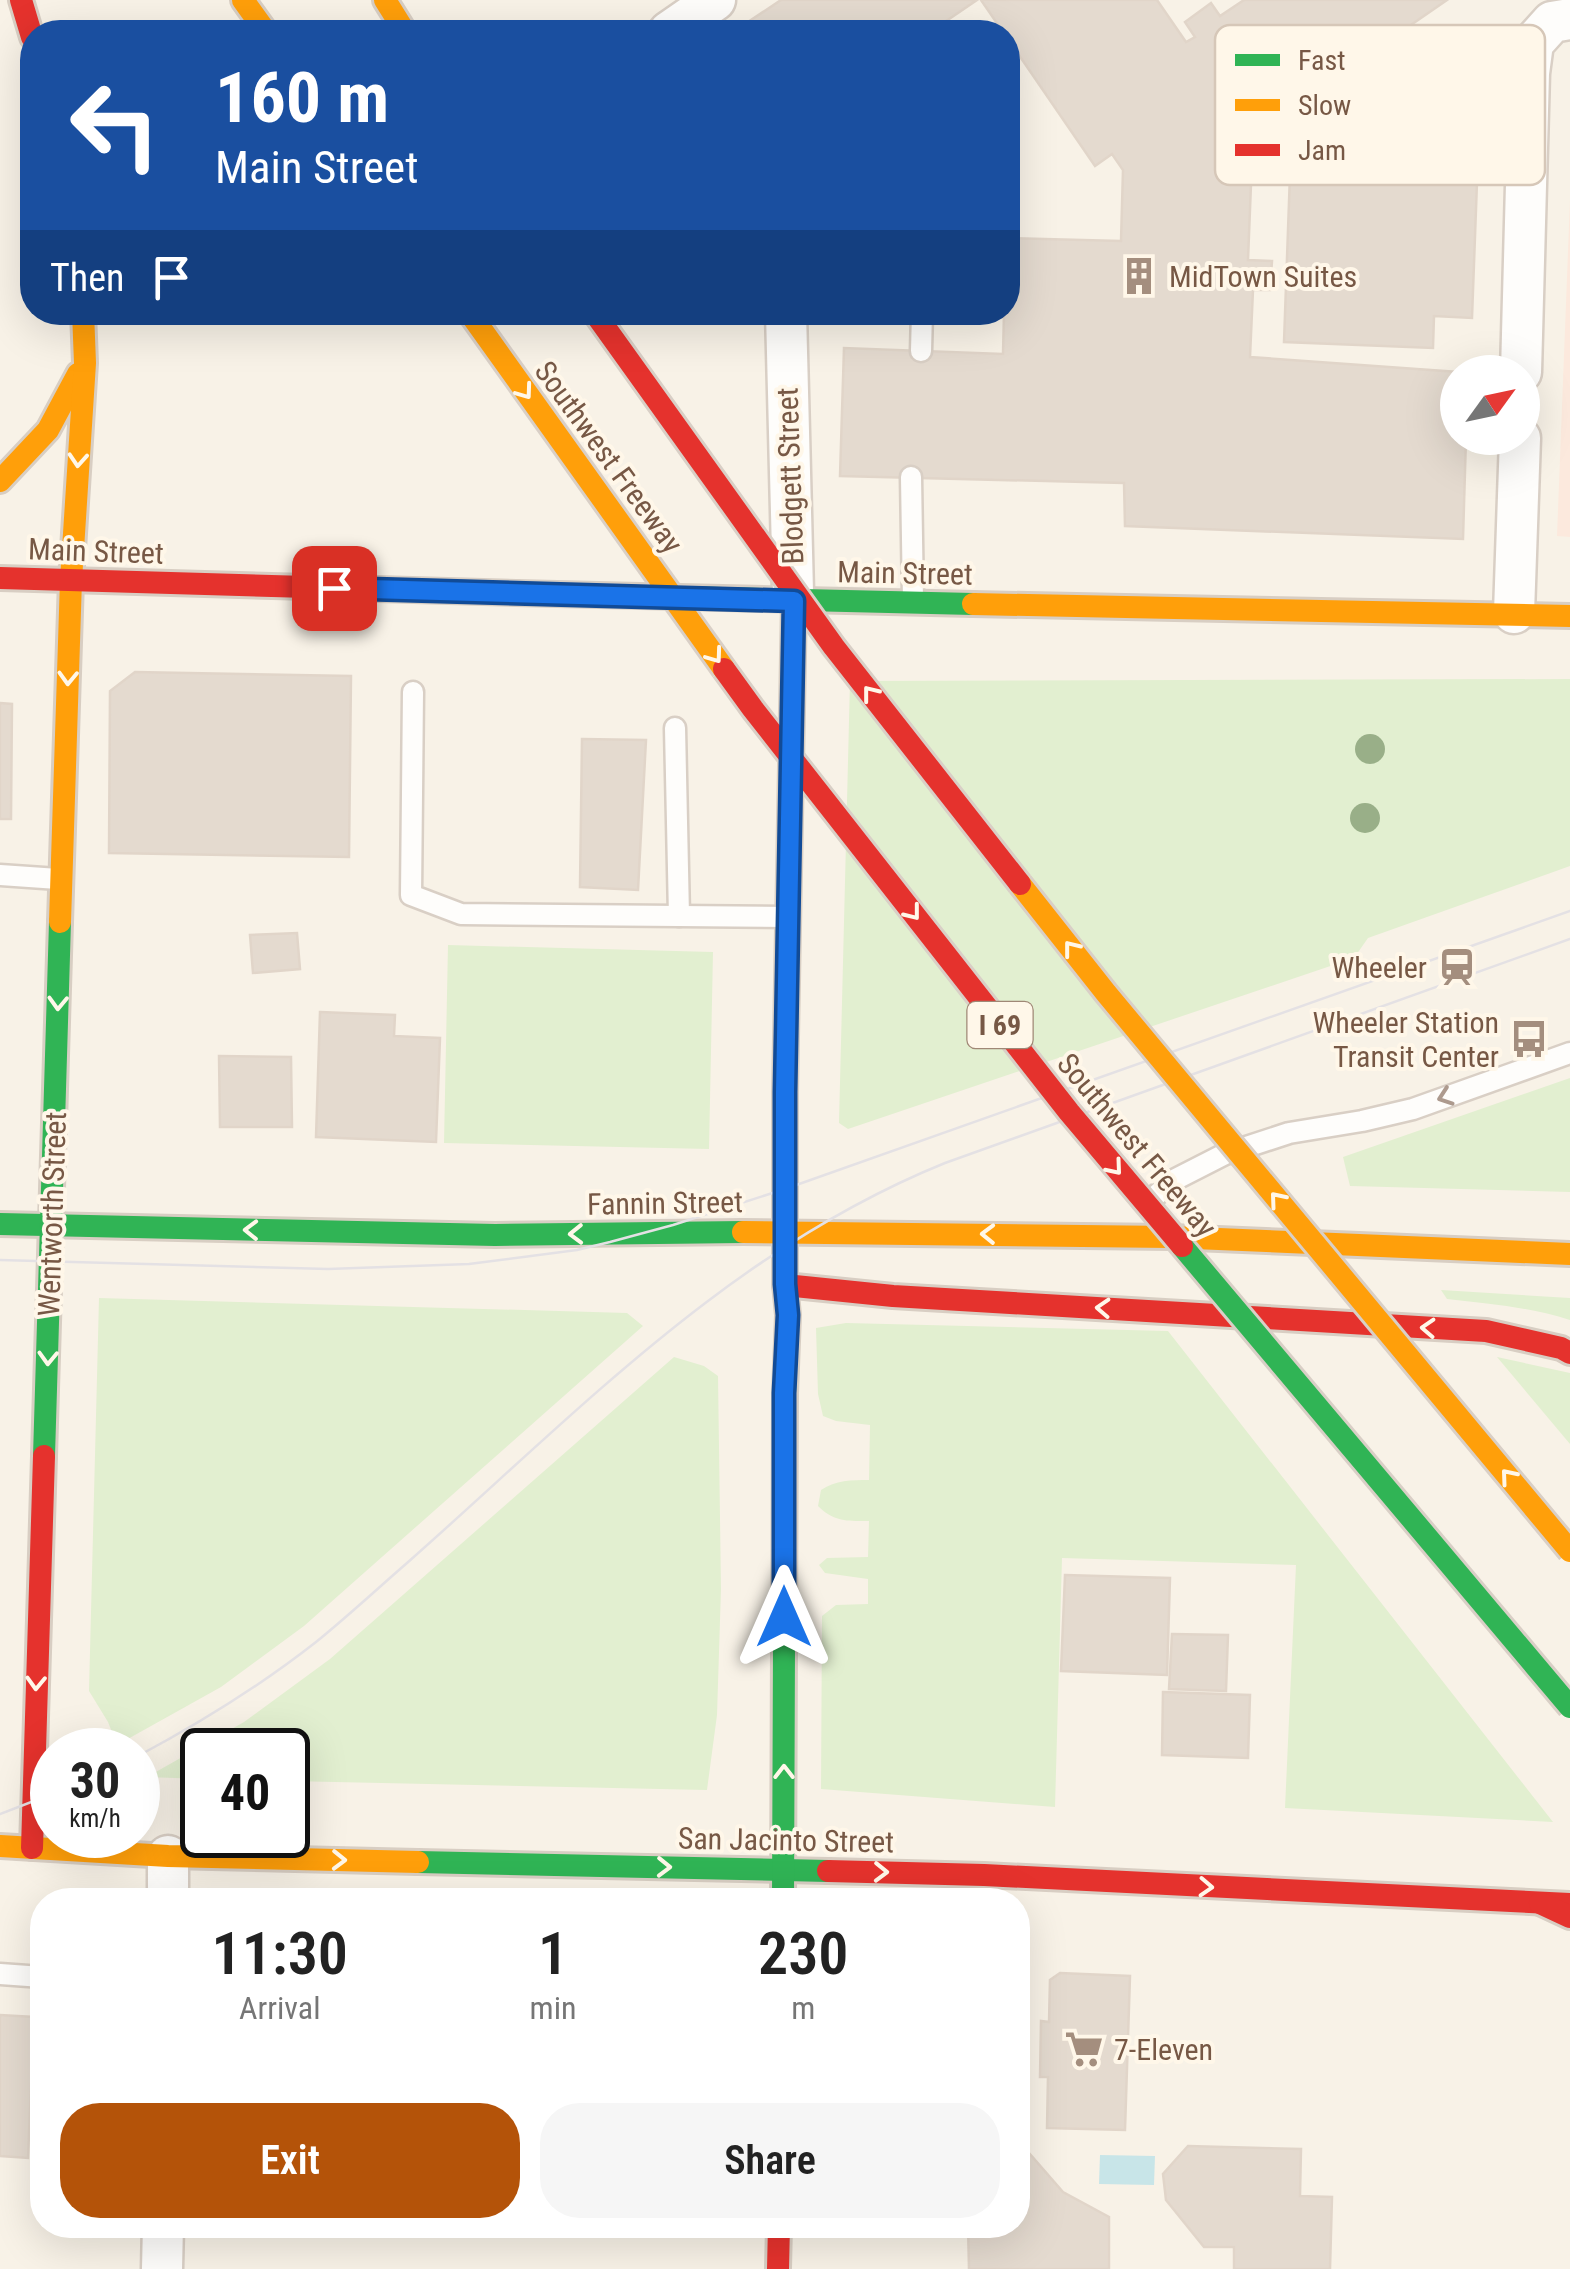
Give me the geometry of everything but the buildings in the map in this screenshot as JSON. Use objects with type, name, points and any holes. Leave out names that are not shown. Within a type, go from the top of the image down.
[{"type":"main road","name":"Wentworth Street","points":[[36,1728],[71,580],[85,363],[84,325]]},
{"type":"main road","name":"Southwest Freeway","points":[[477,325],[753,709],[1069,1112],[1570,1707]]},
{"type":"main road","points":[[603,325],[834,648],[1094,978],[1570,1550]]},
{"type":"main road","points":[[0,481],[48,430],[85,363]]},
{"type":"main road","name":"Main Street","points":[[0,578],[913,604],[1570,616]]},
{"type":"main road","name":"Blodgett Street","points":[[783,1888],[784,1393],[788,1326],[777,1281],[785,1232],[794,601]]},
{"type":"main road","name":"Fannin Street","points":[[0,1224],[495,1235],[785,1232],[1120,1236],[1570,1254]]},
{"type":"main road","points":[[673,1233],[720,1254]]},
{"type":"main road","points":[[777,1281],[893,1296],[1486,1331],[1570,1353]]},
{"type":"main road","name":"San Jacinto Street","points":[[0,1846],[30,1848]]},
{"type":"main road","name":"San Jacinto Street","points":[[160,1856],[984,1875],[1570,1904]]},
{"type":"main road","points":[[1540,1903],[1570,1917]]},
{"type":"main road","points":[[778,2269],[779,2238]]},
{"type":"street","points":[[686,20],[716,0]]},
{"type":"street","points":[[1545,30],[1552,22],[1570,19]]},
{"type":"street","points":[[1521,355],[1526,185]]},
{"type":"street","name":"Blodgett Street","points":[[786,325],[794,601]]},
{"type":"street","points":[[1514,613],[1519,455]]},
{"type":"street","points":[[168,1856],[168,1888]]},
{"type":"street","points":[[162,2269],[163,2238]]},
{"type":"lane","points":[[921,351],[922,325]]},
{"type":"lane","points":[[910,477],[913,604]]},
{"type":"lane","points":[[413,692],[410,896],[461,914],[788,916]]},
{"type":"lane","points":[[675,728],[679,916]]},
{"type":"lane","points":[[0,875],[62,879]]},
{"type":"lane","points":[[1120,1236],[1142,1208],[1174,1180],[1225,1154],[1289,1133],[1362,1122],[1413,1109],[1570,1053]]},
{"type":"lane","points":[[983,1888],[984,1875]]},
{"type":"lane","points":[[0,1974],[30,1976]]},
{"type":"shaded area","points":[[1570,200],[1570,537],[1557,536]]},
{"type":"green space","points":[[1570,679],[1570,866],[1368,938],[1354,958],[848,1129],[839,1123],[850,681]]},
{"type":"green space","points":[[448,945],[713,952],[709,1149],[444,1143]]},
{"type":"green space","points":[[1570,1078],[1570,1192],[1350,1186],[1343,1157]]},
{"type":"green space","points":[[1441,1290],[1570,1298],[1570,1320],[1525,1309],[1447,1299]]},
{"type":"green space","points":[[99,1298],[627,1313],[643,1326],[304,1626],[221,1687],[147,1728],[110,1728],[89,1691]]},
{"type":"green space","points":[[846,1323],[1168,1331],[1553,1822],[1285,1808],[1296,1565],[1062,1558],[1055,1807],[821,1789],[822,1616],[836,1605],[868,1604],[868,1579],[825,1573],[819,1565],[827,1558],[868,1557],[869,1521],[835,1518],[818,1506],[821,1490],[844,1481],[869,1480],[870,1425],[823,1416],[818,1394],[816,1328]]},
{"type":"green space","points":[[674,1357],[704,1366],[718,1376],[721,1589],[717,1715],[707,1790],[310,1781],[310,1728],[233,1728],[330,1659]]},
{"type":"green space","points":[[1497,1357],[1570,1373],[1570,1444]]},
{"type":"green space","points":[[180,1758],[180,1778],[160,1777],[160,1770]]},
{"type":"water","points":[[1100,2155],[1155,2156],[1154,2185],[1099,2184]]},
{"type":"tram line","points":[[0,1260],[328,1269],[469,1264],[577,1250],[673,1225],[785,1189],[1570,911]]},
{"type":"tram line","points":[[160,1744],[229,1703],[316,1642],[596,1393],[725,1288],[794,1241],[867,1199],[945,1163],[1570,939]]},
{"type":"tram line","points":[[0,1814],[30,1802]]},
{"type":"traffic: fast","points":[[516,593],[973,604]]},
{"type":"traffic: fast","points":[[44,1456],[60,922]]},
{"type":"traffic: fast","points":[[0,1224],[495,1235],[743,1232]]},
{"type":"traffic: fast","points":[[1182,1246],[1570,1707]]},
{"type":"traffic: fast","points":[[783,1888],[788,1315],[785,1284]]},
{"type":"traffic: fast","points":[[418,1862],[828,1871]]},
{"type":"traffic: slow","points":[[243,0],[257,20]]},
{"type":"traffic: slow","points":[[385,0],[398,20]]},
{"type":"traffic: slow","points":[[71,580],[85,363],[84,325]]},
{"type":"traffic: slow","points":[[478,325],[724,669]]},
{"type":"traffic: slow","points":[[0,481],[48,430],[78,374]]},
{"type":"traffic: slow","points":[[60,922],[71,580]]},
{"type":"traffic: slow","points":[[973,604],[1570,616]]},
{"type":"traffic: slow","points":[[1020,884],[1570,1551]]},
{"type":"traffic: slow","points":[[743,1232],[1171,1237],[1570,1254]]},
{"type":"traffic: slow","points":[[0,1846],[168,1856],[418,1862]]},
{"type":"traffic: jam","points":[[21,0],[27,20]]},
{"type":"traffic: jam","points":[[603,325],[834,647],[1020,884]]},
{"type":"traffic: jam","points":[[0,578],[516,593]]},
{"type":"traffic: jam","points":[[785,1284],[794,601]]},
{"type":"traffic: jam","points":[[724,669],[1069,1112],[1182,1246]]},
{"type":"traffic: jam","points":[[785,1285],[893,1296],[1486,1331],[1570,1353]]},
{"type":"traffic: jam","points":[[36,1728],[44,1456]]},
{"type":"traffic: jam","points":[[828,1871],[1570,1904]]},
{"type":"traffic: jam","points":[[1540,1903],[1570,1917]]},
{"type":"traffic: jam","points":[[778,2269],[779,2238]]},
{"type":"place","name":"MidTown Suites","points":[[1139,276]]},
{"type":"place","name":"Wheeler","points":[[1457,967]]},
{"type":"place","name":"Wheeler Station Transit Center","points":[[1529,1039]]},
{"type":"place","name":"7-Eleven","points":[[1084,2049]]},
{"type":"route","points":[[334,588],[794,601],[785,1092],[788,1315],[784,1617]]}]
